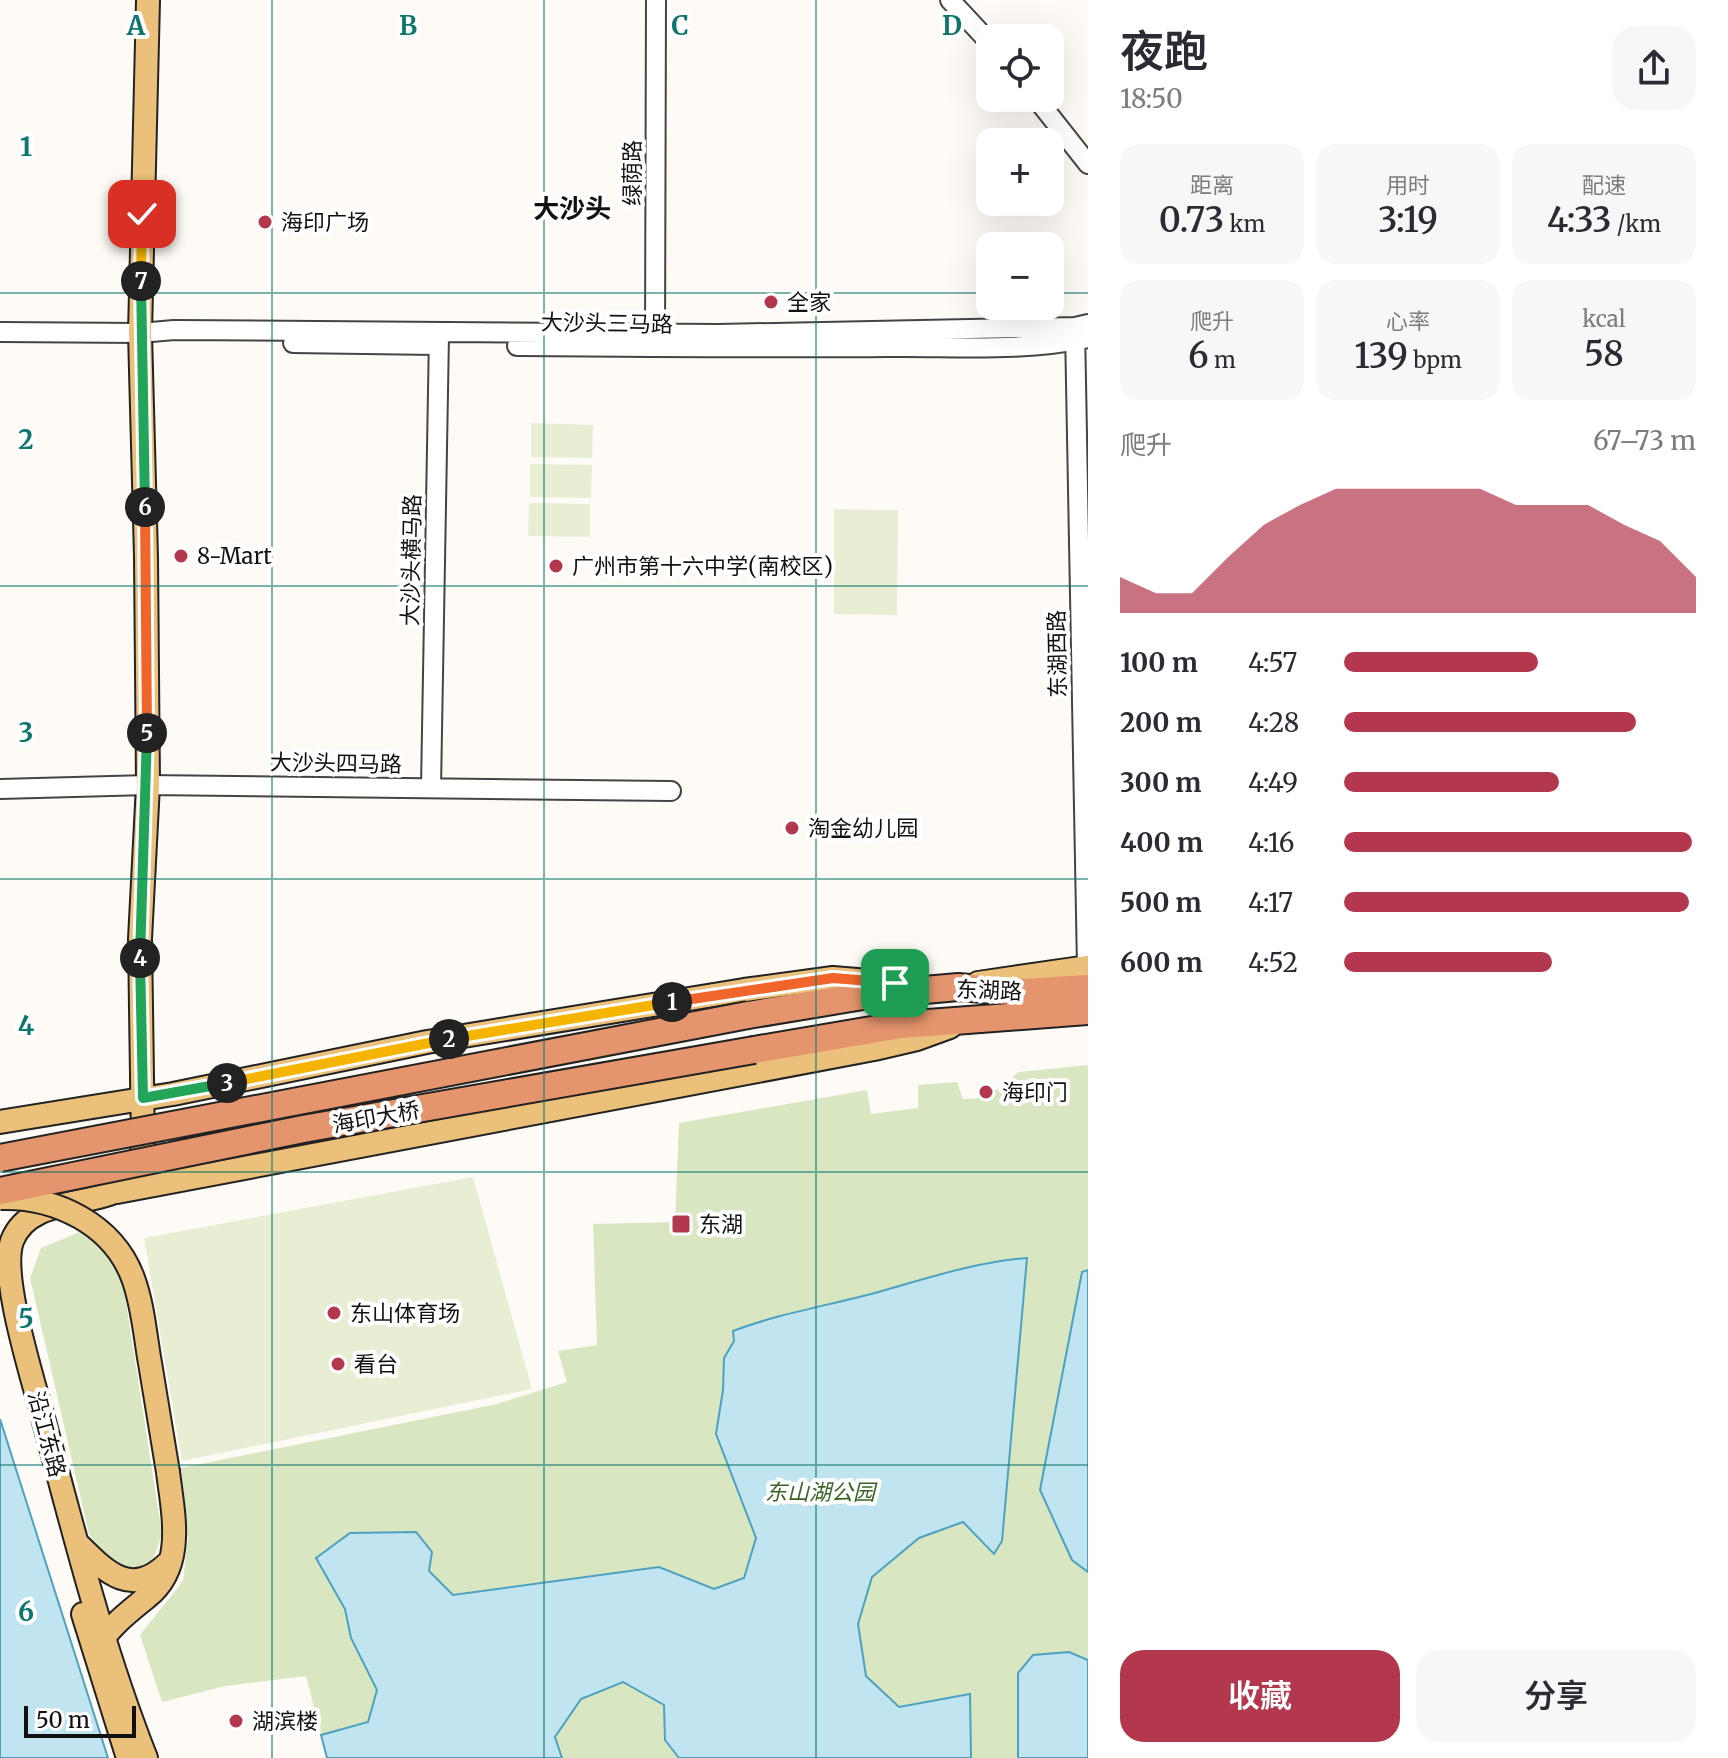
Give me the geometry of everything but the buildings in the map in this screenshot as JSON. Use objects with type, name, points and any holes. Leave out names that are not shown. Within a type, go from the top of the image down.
[{"type":"highway","name":"东湖路","points":[[748,1015],[869,995],[958,987],[1022,992],[1088,988]]},
{"type":"highway","name":"东湖路","points":[[754,1050],[901,1025],[1081,1014]]},
{"type":"highway","name":"海印大桥","points":[[0,1157],[748,1015]]},
{"type":"highway","name":"海印大桥","points":[[0,1191],[303,1129],[754,1050]]},
{"type":"main road","points":[[112,1192],[128,1183],[138,1168],[143,1145],[140,939],[148,785],[140,333],[148,0]]},
{"type":"main road","points":[[0,1122],[173,1094],[427,1042],[744,990],[833,978],[958,987],[1088,967]]},
{"type":"main road","points":[[0,1157],[10,1175],[31,1188],[69,1197],[112,1192],[874,1049],[917,1039],[966,1021]]},
{"type":"main road","points":[[173,1094],[160,1118],[161,1136],[169,1171],[178,1180]]},
{"type":"main road","name":"沿江东路","points":[[99,1645],[78,1543],[30,1370],[8,1265],[10,1245],[18,1231],[36,1215],[54,1207],[112,1192]]},
{"type":"main road","points":[[0,1198],[41,1200],[66,1209],[98,1231],[123,1257],[137,1293],[175,1530],[172,1560],[165,1576],[151,1595],[119,1619],[99,1645],[134,1751]]},
{"type":"main road","name":"沿江东路","points":[[0,1294],[29,1416],[99,1645]]},
{"type":"main road","points":[[78,1543],[102,1568],[120,1580],[150,1576],[172,1560]]},
{"type":"street","name":"绿荫路","points":[[655,340],[656,0]]},
{"type":"street","points":[[950,0],[976,28]]},
{"type":"street","points":[[1047,112],[1088,164]]},
{"type":"street","name":"大沙头三马路","points":[[0,332],[140,333],[174,330],[439,339],[978,346],[1082,332]]},
{"type":"street","name":"东湖西路","points":[[1082,332],[1088,967]]},
{"type":"street","name":"大沙头横马路","points":[[431,788],[439,339]]},
{"type":"street","name":"大沙头四马路","points":[[0,789],[148,785],[671,791]]},
{"type":"green space","points":[[531,423],[593,425],[592,458],[531,457]]},
{"type":"green space","points":[[530,464],[592,465],[591,498],[530,497]]},
{"type":"green space","points":[[529,503],[590,504],[590,537],[528,536]]},
{"type":"green space","points":[[834,509],[898,510],[897,615],[834,614]]},
{"type":"green space","name":"东山湖公园","points":[[1088,1065],[1088,1758],[327,1758],[306,1676],[225,1686],[162,1702],[140,1635],[183,1581],[188,1539],[176,1469],[497,1404],[567,1382],[558,1351],[597,1345],[593,1224],[675,1222],[679,1123],[867,1090],[871,1114],[918,1108],[918,1085],[957,1082],[963,1099],[986,1098],[1019,1072]]},
{"type":"green space","name":"东山体育场","points":[[473,1177],[532,1389],[182,1461],[144,1238]]},
{"type":"green space","points":[[82,1231],[105,1250],[122,1277],[162,1534],[153,1560],[131,1572],[107,1559],[89,1534],[30,1278],[41,1248]]},
{"type":"water","points":[[1027,1258],[1002,1541],[994,1554],[963,1522],[919,1538],[872,1577],[858,1624],[866,1676],[899,1707],[970,1694],[971,1758],[679,1758],[665,1740],[664,1705],[623,1682],[581,1699],[555,1737],[562,1758],[327,1758],[321,1735],[368,1722],[377,1690],[351,1638],[345,1609],[316,1558],[350,1533],[416,1532],[432,1552],[429,1571],[453,1595],[659,1567],[714,1589],[744,1578],[756,1538],[716,1434],[724,1358],[734,1341],[733,1331],[948,1272]]},
{"type":"water","points":[[1088,1270],[1088,1572],[1072,1560],[1040,1490],[1082,1272]]},
{"type":"water","points":[[0,1419],[108,1758],[0,1758]]},
{"type":"water","points":[[1069,1652],[1088,1660],[1088,1758],[1018,1758],[1018,1673],[1033,1655]]},
{"type":"place","name":"海印广场","points":[[265,222]]},
{"type":"place","name":"全家","points":[[771,302]]},
{"type":"place","name":"8-Mart","points":[[181,556]]},
{"type":"place","name":"广州市第十六中学(南校区)","points":[[556,566]]},
{"type":"place","name":"淘金幼儿园","points":[[792,828]]},
{"type":"place","name":"海印门","points":[[986,1092]]},
{"type":"place","name":"东湖","points":[[681,1224]]},
{"type":"place","name":"东山体育场","points":[[334,1313]]},
{"type":"place","name":"看台","points":[[338,1364]]},
{"type":"place","name":"湖滨楼","points":[[236,1721]]},
{"type":"district","name":"大沙头","points":[[572,208]]},
{"type":"route","points":[[142,214],[140,333],[148,785],[140,939],[143,1098],[427,1042],[744,990],[833,978],[895,983]]}]
